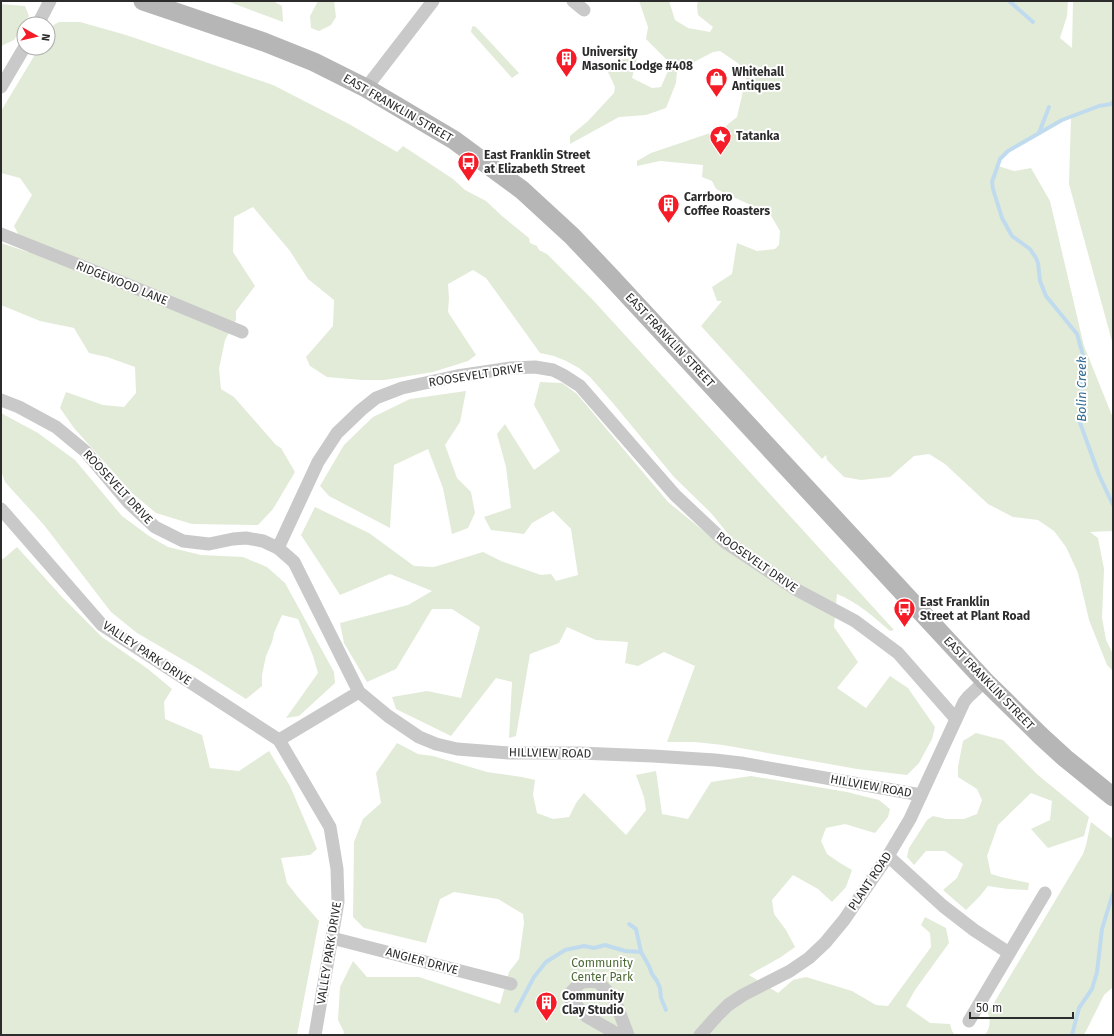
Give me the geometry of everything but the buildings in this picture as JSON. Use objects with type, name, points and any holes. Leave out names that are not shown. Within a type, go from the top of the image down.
[{"type":"main road","name":"EAST FRANKLIN STREET","points":[[143,1],[264,42],[314,62],[366,88],[460,144],[522,190],[572,236],[610,276],[986,681],[1042,737],[1109,794]]},
{"type":"street","points":[[43,16],[50,1]]},
{"type":"street","points":[[366,88],[433,1]]},
{"type":"street","points":[[573,1],[584,10]]},
{"type":"street","points":[[1,87],[19,56]]},
{"type":"street","name":"RIDGEWOOD LANE","points":[[1,234],[242,332]]},
{"type":"street","name":"ROOSEVELT DRIVE","points":[[1,400],[19,407],[56,427],[85,451],[129,503],[155,527],[183,541],[209,544],[246,538],[263,541],[278,548],[318,462],[333,439],[337,433],[361,410],[376,398],[402,388],[457,376],[511,368],[535,367],[552,370],[580,386],[675,495],[725,542],[797,590],[855,621],[892,649],[956,719]]},
{"type":"street","name":"VALLEY PARK DRIVE","points":[[1,509],[102,625],[279,740],[330,827],[336,869],[338,902],[315,1035]]},
{"type":"street","name":"HILLVIEW ROAD","points":[[278,548],[294,562],[359,692],[388,716],[419,737],[436,744],[457,749],[509,753],[653,756],[715,760],[741,763],[921,795]]},
{"type":"street","name":"PLANT ROAD","points":[[700,1035],[728,1005],[743,995],[790,971],[809,958],[820,948],[844,920],[888,856],[910,819],[956,719],[968,697],[986,681]]},
{"type":"street","points":[[279,740],[359,692]]},
{"type":"street","points":[[888,856],[943,906],[974,930],[1009,953]]},
{"type":"street","points":[[969,1020],[1045,893]]},
{"type":"street","name":"ANGIER DRIVE","points":[[332,938],[511,984]]},
{"type":"street","points":[[619,1035],[586,1016],[568,996],[579,984],[587,981],[598,982],[614,998],[628,1035]]},
{"type":"green space","points":[[227,1],[273,1],[282,6],[283,22]]},
{"type":"green space","points":[[318,1],[334,1],[336,17],[331,25],[319,31],[311,28],[310,16]]},
{"type":"green space","points":[[639,1],[669,1],[675,20],[688,28],[710,32],[713,27],[698,15],[698,1],[1068,1],[1067,16],[1060,38],[1072,48],[1073,1],[1113,1],[1113,345],[1069,184],[1071,117],[1062,120],[1008,151],[1000,159],[998,166],[1014,171],[1031,168],[1050,201],[1084,346],[1113,418],[1113,531],[1090,532],[1098,538],[1104,569],[1102,618],[1106,640],[1113,654],[1113,671],[1107,665],[1089,620],[1078,573],[1066,547],[1054,531],[1038,520],[1013,517],[988,504],[945,464],[929,454],[914,456],[890,477],[861,480],[844,477],[827,460],[826,455],[822,459],[701,326],[722,301],[717,301],[712,287],[732,274],[737,243],[757,251],[775,249],[779,245],[780,231],[770,214],[716,189],[712,181],[702,177],[703,165],[660,161],[637,166],[637,161],[651,153],[722,129],[737,117],[747,74],[739,64],[720,51],[713,52],[677,71],[676,83],[666,108],[646,115],[619,117],[570,144],[570,136],[588,121],[614,93],[615,87],[608,72],[622,59],[637,58],[632,78],[652,88],[661,87],[671,64],[646,39],[648,27]]},
{"type":"green space","points":[[1,4],[25,6],[29,16],[16,16],[16,37],[14,40],[1,46]]},
{"type":"green space","points":[[59,22],[80,22],[126,35],[273,85],[349,124],[397,152],[403,146],[453,179],[465,190],[486,201],[529,238],[530,243],[537,246],[539,250],[547,254],[593,300],[894,630],[890,631],[871,615],[837,594],[834,627],[858,662],[837,688],[866,708],[890,676],[908,688],[935,727],[932,739],[919,763],[907,775],[857,769],[723,745],[695,742],[667,742],[695,666],[664,652],[638,666],[625,663],[628,642],[596,640],[567,627],[559,643],[530,654],[516,736],[509,738],[512,682],[496,678],[451,736],[396,709],[392,697],[427,691],[461,698],[480,627],[452,609],[432,609],[396,669],[367,682],[344,643],[340,623],[408,605],[432,591],[390,574],[340,595],[301,535],[315,507],[369,533],[414,566],[434,567],[483,552],[501,561],[541,575],[551,574],[556,581],[578,575],[571,529],[553,511],[532,523],[524,534],[491,530],[484,517],[511,508],[506,467],[497,434],[505,424],[534,470],[560,451],[534,405],[540,382],[562,383],[577,394],[668,502],[716,541],[729,535],[711,513],[674,477],[590,377],[579,368],[566,361],[554,356],[540,353],[486,278],[473,270],[448,284],[448,312],[476,355],[468,361],[433,372],[384,380],[327,377],[310,366],[306,357],[333,326],[334,300],[308,279],[290,251],[253,207],[234,217],[233,252],[255,286],[236,311],[236,320],[225,340],[219,369],[221,389],[234,397],[276,445],[281,448],[295,472],[273,509],[258,525],[192,524],[156,513],[132,493],[74,428],[60,408],[66,392],[103,405],[124,407],[136,393],[135,367],[107,357],[89,353],[74,328],[40,321],[1,305],[1,243],[28,252],[14,226],[32,195],[20,178],[1,173],[1,111],[34,56],[56,56],[56,24]]},
{"type":"green space","points":[[473,26],[476,27],[519,73],[512,78],[471,32]]},
{"type":"green space","points":[[466,391],[460,422],[445,445],[457,478],[471,492],[475,513],[468,528],[452,534],[443,488],[428,449],[394,465],[390,528],[329,496],[320,486],[344,445],[373,417],[410,399]]},
{"type":"green space","points":[[1,413],[38,433],[75,460],[122,516],[149,536],[168,547],[201,555],[243,557],[267,567],[285,583],[334,672],[335,683],[299,716],[286,718],[318,673],[313,656],[298,619],[282,615],[266,656],[262,675],[262,686],[246,699],[137,633],[111,612],[44,525],[5,482],[1,470]]},
{"type":"green space","points":[[17,547],[62,597],[102,637],[148,669],[172,689],[164,702],[165,719],[202,735],[210,768],[239,771],[269,751],[290,786],[317,849],[310,855],[281,858],[287,883],[319,921],[297,1035],[1,1035],[1,559]]},
{"type":"green space","points":[[976,733],[1003,740],[1038,775],[1089,817],[1084,836],[1048,848],[1031,829],[1050,820],[1052,801],[1031,793],[998,825],[987,856],[991,874],[1029,883],[1028,890],[988,886],[966,910],[943,890],[957,878],[963,864],[945,851],[926,851],[914,865],[907,857],[909,848],[927,820],[933,816],[946,819],[964,819],[977,814],[982,800],[977,789],[958,777],[958,767],[963,741]]},
{"type":"green space","name":"Community Center Park","points":[[397,743],[418,754],[433,756],[487,772],[535,780],[533,795],[537,813],[553,819],[569,817],[576,803],[584,793],[626,835],[646,810],[644,797],[636,775],[656,771],[662,814],[688,819],[711,782],[751,776],[847,792],[879,800],[890,809],[888,817],[875,833],[845,824],[826,828],[821,841],[827,854],[852,870],[846,887],[832,902],[818,889],[793,875],[772,900],[774,914],[786,930],[795,947],[781,957],[749,975],[778,993],[793,980],[806,977],[852,991],[876,1005],[888,1006],[931,947],[930,933],[921,925],[925,917],[946,928],[949,943],[915,990],[906,1006],[930,1023],[950,1024],[955,1035],[343,1035],[344,1032],[338,1020],[340,987],[353,961],[367,977],[419,977],[500,1004],[509,972],[519,959],[524,923],[523,914],[498,899],[454,892],[440,899],[426,943],[364,928],[353,917],[354,842],[363,819],[381,803],[376,773]]},
{"type":"green space","points":[[1091,822],[1113,839],[1113,987],[1104,995],[1084,1035],[985,1035],[990,1024],[988,1013],[1083,854]]},
{"type":"waterway","points":[[1009,1],[1033,22]]},
{"type":"waterway","name":"Bolin Creek","points":[[1113,102],[1111,104],[1099,106],[1062,120],[1008,151],[1000,159],[992,182],[1002,218],[1012,236],[1030,249],[1036,258],[1040,281],[1046,296],[1077,334],[1084,359],[1079,420],[1099,475],[1113,505]]},
{"type":"waterway","points":[[1039,133],[1049,107]]},
{"type":"waterway","name":"Bolin Creek","points":[[1072,1035],[1079,1008],[1092,989],[1097,972],[1102,929],[1113,893]]},
{"type":"waterway","points":[[629,924],[636,929],[641,952]]},
{"type":"waterway","points":[[516,1011],[534,977],[546,962],[565,950],[584,946],[594,948],[605,945],[625,951],[641,952],[657,981],[660,988],[661,998],[666,1010]]},
{"type":"place","name":"University Masonic Lodge #408","points":[[567,78]]},
{"type":"place","name":"Whitehall Antiques","points":[[717,98]]},
{"type":"place","name":"Tatanka","points":[[721,156]]},
{"type":"place","name":"East Franklin Street at Elizabeth Street","points":[[468,182]]},
{"type":"place","name":"Carrboro Coffee Roasters","points":[[668,224]]},
{"type":"place","name":"East Franklin Street at Plant Road","points":[[904,628]]},
{"type":"place","name":"Community Clay Studio","points":[[546,1022]]}]
